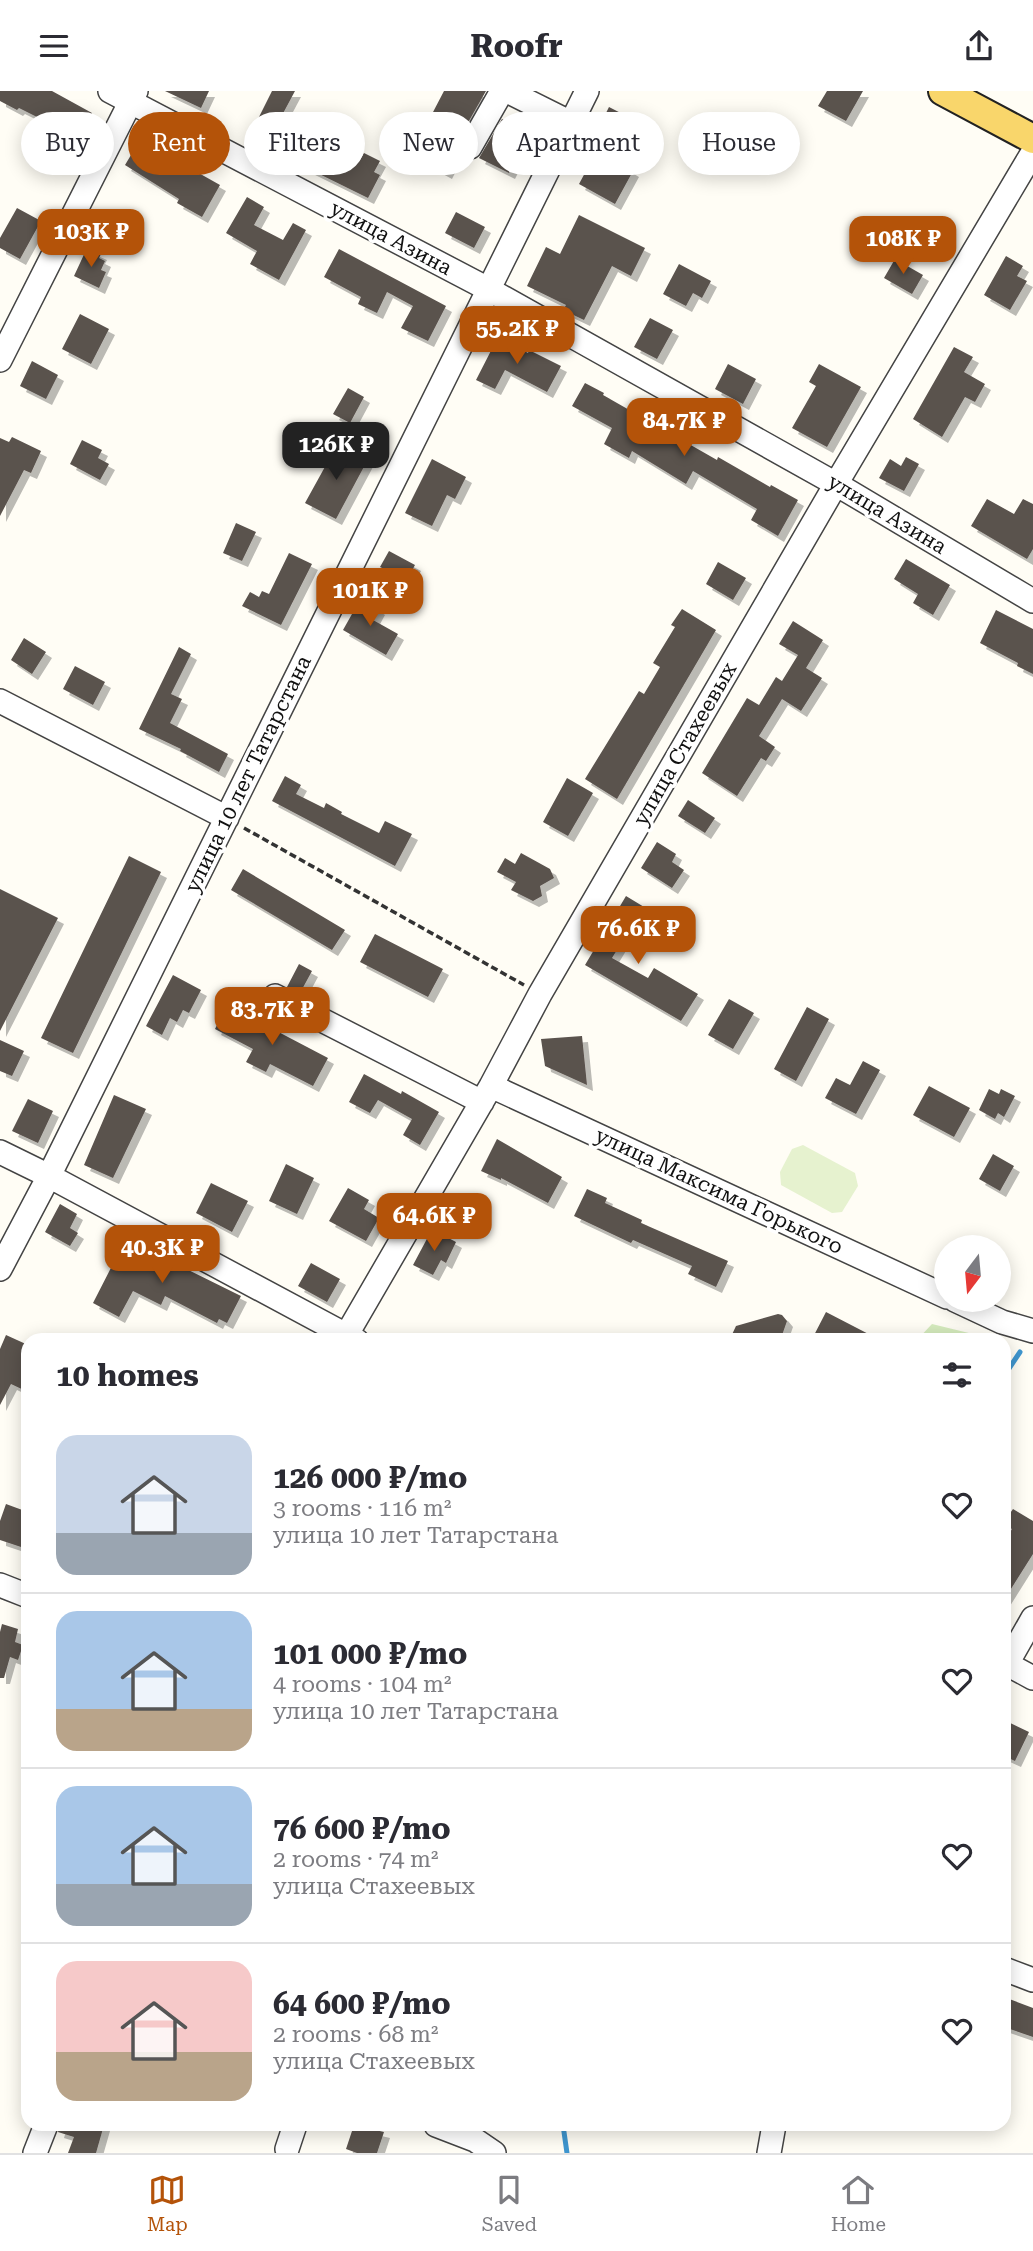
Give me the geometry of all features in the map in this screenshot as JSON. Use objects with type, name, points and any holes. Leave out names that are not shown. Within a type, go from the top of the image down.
[{"type":"main road","points":[[943,91],[1033,139]]},
{"type":"street","name":"улица Азина","points":[[110,91],[133,96],[488,289],[836,484],[1033,601]]},
{"type":"street","points":[[478,134],[504,91],[548,112]]},
{"type":"street","name":"улица 10 лет Татарстана","points":[[576,112],[587,91]]},
{"type":"street","points":[[0,360],[133,96]]},
{"type":"street","name":"улица Стахеевых","points":[[352,1333],[540,994],[836,484],[1033,152]]},
{"type":"street","name":"улица 10 лет Татарстана","points":[[0,1269],[49,1176],[545,175]]},
{"type":"street","points":[[0,701],[227,818]]},
{"type":"street","name":"улица Максима Горького","points":[[275,996],[487,1094],[934,1291]]},
{"type":"street","points":[[0,1152],[338,1333]]},
{"type":"street","points":[[983,1313],[1033,1331]]},
{"type":"street","points":[[0,1585],[21,1593]]},
{"type":"street","points":[[1011,1657],[1033,1618]]},
{"type":"street","points":[[1011,1668],[1033,1678]]},
{"type":"street","points":[[1011,1972],[1033,1980]]},
{"type":"street","points":[[34,2153],[43,2131]]},
{"type":"street","points":[[286,2149],[293,2131]]},
{"type":"street","points":[[449,2131],[484,2147]]},
{"type":"street","points":[[769,2153],[773,2131]]},
{"type":"path","points":[[227,818],[540,994]]},
{"type":"green space","points":[[803,1145],[855,1173],[858,1186],[842,1212],[832,1213],[781,1185],[780,1172],[792,1149]]},
{"type":"green space","points":[[932,1324],[969,1333],[924,1333]]},
{"type":"building","points":[[0,91],[52,91],[90,112],[27,112],[0,101]]},
{"type":"building","points":[[165,91],[209,91],[201,108]]},
{"type":"building","points":[[272,91],[295,91],[284,112],[262,112]]},
{"type":"building","points":[[444,91],[486,91],[474,112],[433,112]]},
{"type":"building","points":[[827,91],[863,91],[846,121],[818,106]]},
{"type":"building","points":[[492,136],[492,164],[479,158]]},
{"type":"building","points":[[365,154],[379,160],[374,172],[380,175],[368,198],[321,175],[365,175]]},
{"type":"building","points":[[141,175],[202,175],[220,185],[202,217],[177,203],[179,199]]},
{"type":"building","points":[[584,175],[631,175],[615,204],[579,184]]},
{"type":"building","points":[[247,197],[264,207],[254,225],[283,240],[293,223],[306,230],[279,280],[250,264],[257,251],[226,233]]},
{"type":"building","points":[[17,208],[41,221],[20,259],[0,248],[0,238]]},
{"type":"building","points":[[456,212],[485,227],[474,248],[445,233]]},
{"type":"building","points":[[579,215],[645,248],[631,276],[612,266],[584,320],[563,310],[566,305],[527,286],[546,247],[560,254]]},
{"type":"building","points":[[87,248],[101,254],[99,258],[105,261],[101,270],[106,272],[99,288],[74,276]]},
{"type":"building","points":[[339,249],[446,306],[428,341],[401,328],[413,306],[387,292],[377,313],[358,304],[361,297],[324,277]]},
{"type":"building","points":[[1006,256],[1023,266],[1017,276],[1027,281],[1010,310],[984,295]]},
{"type":"building","points":[[895,259],[923,275],[912,294],[884,278]]},
{"type":"building","points":[[679,264],[711,281],[702,298],[693,293],[686,306],[663,294]]},
{"type":"building","points":[[80,314],[109,329],[91,364],[62,349]]},
{"type":"building","points":[[650,318],[673,330],[657,359],[634,347]]},
{"type":"building","points":[[498,337],[561,366],[547,392],[505,370],[495,389],[476,380]]},
{"type":"building","points":[[954,347],[973,357],[964,372],[985,384],[975,402],[965,397],[942,437],[913,419]]},
{"type":"building","points":[[32,361],[58,375],[46,399],[20,386]]},
{"type":"building","points":[[728,364],[756,379],[743,404],[715,389]]},
{"type":"building","points":[[819,364],[861,387],[827,447],[792,428],[816,386],[809,382]]},
{"type":"building","points":[[585,383],[717,460],[718,457],[798,500],[778,536],[751,520],[757,509],[693,471],[686,484],[632,451],[629,458],[604,444],[612,428],[572,406]]},
{"type":"building","points":[[348,388],[364,397],[350,423],[333,414]]},
{"type":"building","points":[[12,437],[41,451],[31,473],[24,470],[0,516],[0,438],[9,442]]},
{"type":"building","points":[[82,440],[102,450],[98,458],[109,464],[100,480],[70,464]]},
{"type":"building","points":[[337,445],[367,461],[336,519],[305,503]]},
{"type":"building","points":[[906,457],[919,464],[904,491],[879,478],[890,459],[901,466]]},
{"type":"building","points":[[432,459],[466,477],[455,499],[447,495],[432,526],[405,513]]},
{"type":"building","points":[[987,499],[1014,514],[1023,499],[1033,504],[1033,549],[1027,559],[971,526]]},
{"type":"building","points":[[236,523],[256,532],[242,561],[223,553]]},
{"type":"building","points":[[389,551],[415,565],[407,580],[380,567]]},
{"type":"building","points":[[289,553],[312,564],[281,625],[242,606],[250,592],[259,597],[262,591],[269,594]]},
{"type":"building","points":[[906,559],[950,585],[933,615],[913,603],[918,594],[894,579]]},
{"type":"building","points":[[718,562],[746,578],[733,600],[706,584]]},
{"type":"building","points":[[361,598],[379,609],[373,620],[398,634],[386,655],[343,630]]},
{"type":"building","points":[[682,609],[716,630],[617,799],[585,779],[639,691],[644,694],[660,667],[653,663],[675,627],[671,625]]},
{"type":"building","points":[[996,610],[1033,629],[1033,674],[980,643]]},
{"type":"building","points":[[793,621],[823,640],[806,668],[822,678],[801,711],[782,699],[759,736],[775,747],[766,761],[761,758],[737,796],[702,773],[747,698],[759,705],[776,677],[782,681],[798,655],[779,644]]},
{"type":"building","points":[[24,638],[46,652],[32,674],[11,660]]},
{"type":"building","points":[[179,647],[191,654],[171,694],[182,699],[170,723],[228,754],[219,772],[180,751],[181,749],[139,729]]},
{"type":"building","points":[[75,666],[105,682],[93,705],[63,689]]},
{"type":"building","points":[[285,776],[301,785],[296,794],[324,808],[326,803],[342,812],[341,814],[379,833],[385,821],[412,834],[395,866],[272,801]]},
{"type":"building","points":[[567,778],[593,793],[568,836],[543,822]]},
{"type":"building","points":[[688,800],[715,818],[705,833],[678,816]]},
{"type":"building","points":[[657,842],[676,854],[672,862],[684,870],[672,888],[641,868]]},
{"type":"building","points":[[521,853],[550,869],[554,878],[540,886],[542,896],[533,901],[511,890],[516,882],[497,872],[505,858],[515,864]]},
{"type":"building","points":[[129,856],[161,872],[73,1053],[41,1038]]},
{"type":"building","points":[[243,869],[345,930],[332,950],[231,890]]},
{"type":"building","points":[[0,889],[58,918],[0,1031]]},
{"type":"building","points":[[626,896],[649,910],[640,926],[634,922],[612,958],[648,978],[654,968],[698,994],[681,1021],[585,965]]},
{"type":"building","points":[[375,934],[443,969],[428,997],[360,962]]},
{"type":"building","points":[[299,964],[312,971],[300,993],[287,987]]},
{"type":"building","points":[[173,975],[201,990],[189,1013],[183,1010],[177,1022],[170,1018],[162,1035],[146,1026]]},
{"type":"building","points":[[729,999],[754,1013],[733,1049],[708,1035]]},
{"type":"building","points":[[227,1005],[328,1058],[313,1086],[270,1064],[266,1072],[246,1062],[253,1049],[215,1029]]},
{"type":"building","points":[[807,1007],[829,1019],[796,1081],[774,1069]]},
{"type":"building","points":[[582,1036],[587,1085],[545,1066],[541,1039]]},
{"type":"building","points":[[0,1040],[24,1051],[12,1076],[0,1071]]},
{"type":"building","points":[[863,1061],[880,1070],[856,1114],[825,1098],[836,1078],[850,1085]]},
{"type":"building","points":[[364,1074],[439,1112],[420,1145],[403,1135],[412,1119],[378,1100],[370,1113],[349,1102]]},
{"type":"building","points":[[929,1086],[970,1108],[954,1137],[913,1115]]},
{"type":"building","points":[[989,1089],[999,1094],[1001,1089],[1015,1096],[1004,1117],[998,1113],[995,1119],[979,1110]]},
{"type":"building","points":[[114,1095],[146,1109],[113,1178],[84,1165]]},
{"type":"building","points":[[28,1099],[53,1111],[38,1143],[12,1131]]},
{"type":"building","points":[[497,1139],[562,1177],[548,1203],[501,1178],[481,1171]]},
{"type":"building","points":[[993,1154],[1014,1166],[1000,1191],[979,1179]]},
{"type":"building","points":[[286,1164],[314,1178],[297,1214],[269,1201]]},
{"type":"building","points":[[211,1183],[248,1201],[232,1232],[196,1213]]},
{"type":"building","points":[[348,1188],[369,1200],[364,1209],[379,1218],[366,1241],[329,1221]]},
{"type":"building","points":[[587,1189],[607,1198],[605,1203],[642,1220],[641,1223],[728,1261],[716,1287],[688,1274],[692,1266],[633,1240],[631,1243],[574,1216]]},
{"type":"building","points":[[60,1204],[77,1214],[70,1228],[78,1233],[70,1246],[45,1232]]},
{"type":"building","points":[[439,1233],[456,1242],[446,1263],[441,1260],[433,1275],[413,1265],[429,1235],[436,1239]]},
{"type":"building","points":[[120,1240],[156,1258],[158,1255],[241,1296],[227,1323],[219,1319],[217,1323],[165,1296],[161,1305],[133,1291],[119,1317],[93,1303],[115,1260],[111,1257]]},
{"type":"building","points":[[311,1263],[340,1279],[327,1302],[298,1286]]},
{"type":"building","points":[[826,1312],[867,1333],[815,1333]]},
{"type":"building","points":[[778,1314],[787,1321],[783,1333],[733,1333],[736,1326]]},
{"type":"building","points":[[6,1335],[21,1342],[21,1389],[11,1384],[0,1405],[0,1349]]},
{"type":"building","points":[[6,1504],[21,1510],[21,1547],[0,1540],[0,1521]]},
{"type":"building","points":[[1013,1509],[1033,1521],[1033,1554],[1011,1589],[1012,1529]]},
{"type":"building","points":[[2,1624],[18,1629],[15,1642],[21,1644],[18,1660],[10,1657],[4,1678],[0,1678]]},
{"type":"building","points":[[1011,1723],[1029,1732],[1015,1761],[1011,1759]]},
{"type":"building","points":[[1011,2000],[1033,2008],[1033,2037],[1011,2029]]},
{"type":"building","points":[[102,2131],[96,2153],[68,2153],[74,2137],[58,2132]]},
{"type":"building","points":[[352,2131],[384,2132],[377,2153],[357,2153],[346,2149]]},
{"type":"waterway","points":[[1011,1366],[1020,1352]]},
{"type":"waterway","points":[[564,2131],[567,2153]]}]
